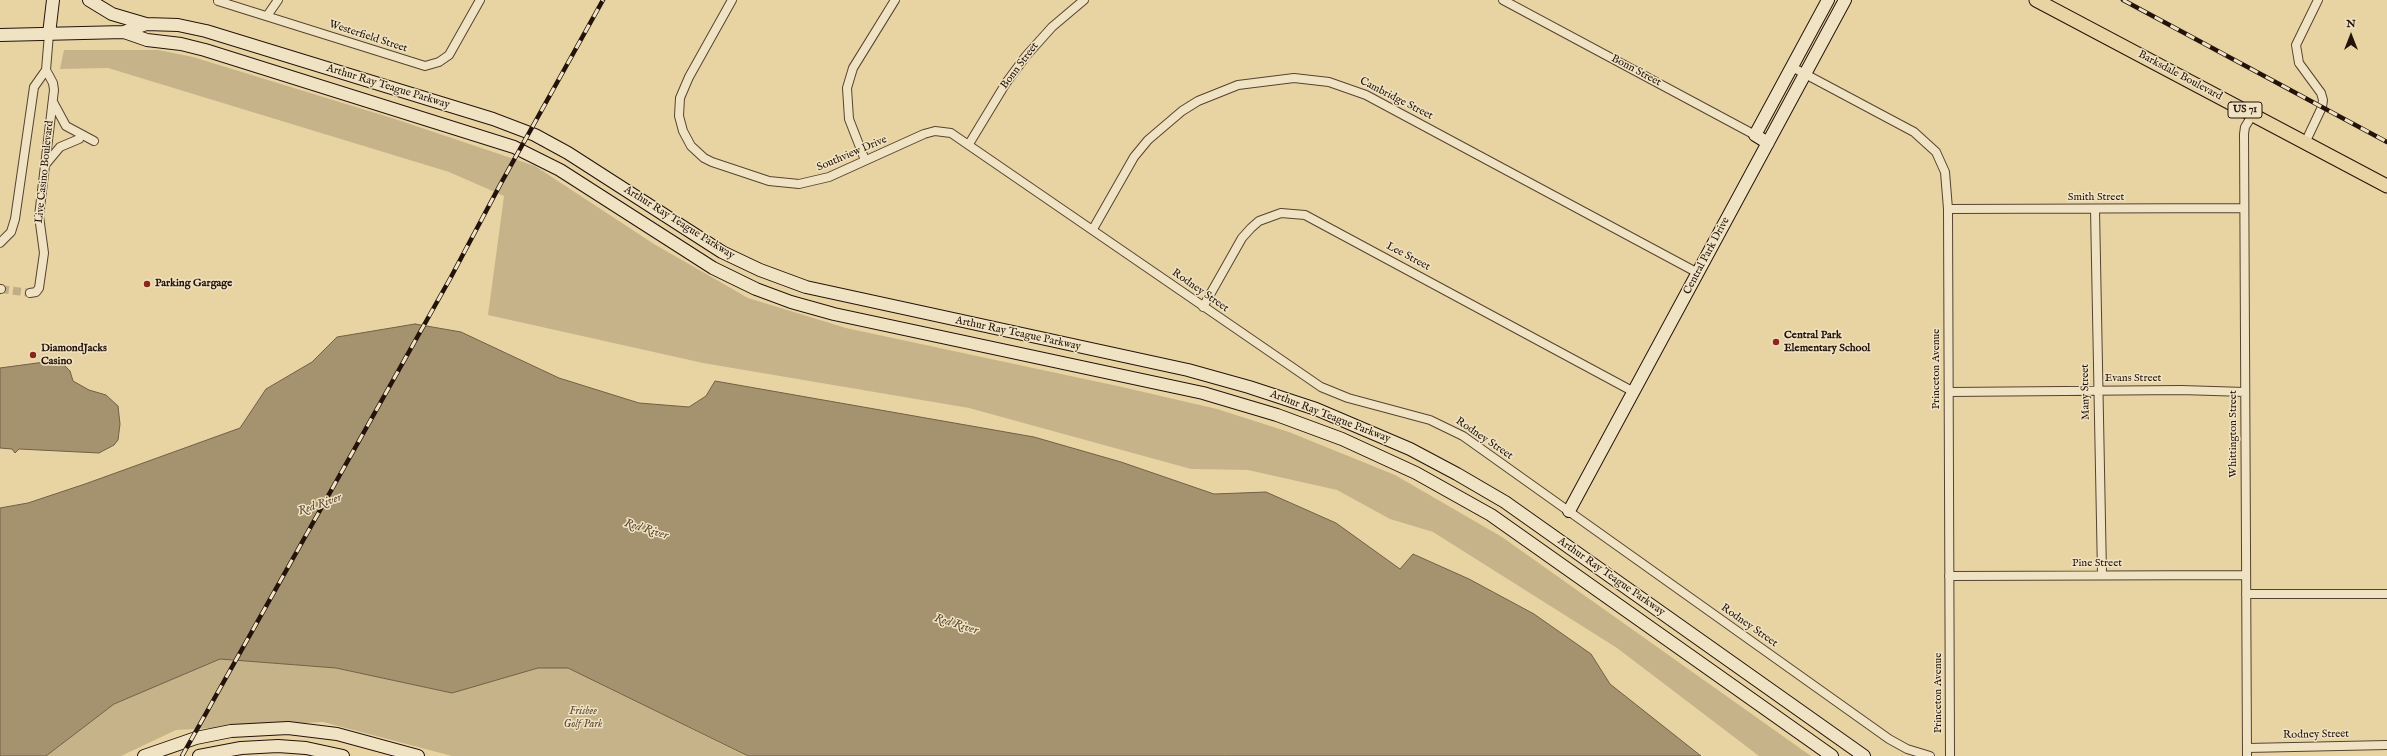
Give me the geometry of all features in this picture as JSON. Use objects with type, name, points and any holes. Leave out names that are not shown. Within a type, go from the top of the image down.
[{"type":"main road","name":"Barksdale Boulevard","points":[[2036,0],[2387,186]]},
{"type":"street","name":"Live Casino Boulevard","points":[[30,293],[36,292],[39,288],[44,253],[38,220],[52,101],[53,83],[46,70],[48,34],[53,0]]},
{"type":"street","points":[[88,0],[108,12],[146,24]]},
{"type":"street","points":[[266,16],[278,0]]},
{"type":"street","name":"Westerfield Street","points":[[218,1],[413,63],[429,66],[440,62],[449,55],[480,0]]},
{"type":"street","name":"Southview Drive","points":[[732,0],[689,76],[680,98],[681,123],[691,146],[712,162],[769,181],[789,184],[818,180],[936,131],[951,133],[969,144]]},
{"type":"street","points":[[865,160],[849,119],[847,88],[854,68],[895,0]]},
{"type":"street","points":[[1068,0],[1074,8]]},
{"type":"street","name":"Bonn Street","points":[[969,144],[1014,70],[1037,42],[1084,0]]},
{"type":"street","name":"Bonn Street","points":[[1503,0],[1768,142]]},
{"type":"street","points":[[1755,135],[1828,0]]},
{"type":"street","name":"Central Park Drive","points":[[1569,511],[1698,273],[1727,225],[1768,142],[1845,0]]},
{"type":"street","points":[[2305,142],[2322,107],[2323,100],[2321,92],[2299,63],[2296,44],[2318,0]]},
{"type":"street","name":"Arthur Ray Teague Parkway","points":[[0,35],[124,32],[146,24],[178,25],[206,31],[515,127],[568,153],[722,252],[766,272],[806,287],[1200,373],[1276,394],[1366,429],[1457,474],[1522,514],[1864,756]]},
{"type":"street","name":"Arthur Ray Teague Parkway","points":[[124,32],[147,40],[202,49],[514,147],[560,170],[705,263],[750,286],[795,303],[834,314],[1203,394],[1277,415],[1342,439],[1416,473],[1491,515],[1832,756]]},
{"type":"street","name":"Princeton Avenue","points":[[1792,66],[1914,132],[1929,144],[1936,152],[1945,172],[1948,209],[1950,756]]},
{"type":"street","name":"Live Casino Boulevard","points":[[0,243],[8,235],[14,223],[34,87],[46,70]]},
{"type":"street","name":"Cambridge Street","points":[[1093,230],[1134,157],[1148,140],[1182,111],[1198,101],[1238,85],[1294,78],[1329,82],[1366,95],[1698,273]]},
{"type":"street","points":[[52,101],[66,126],[94,141]]},
{"type":"street","name":"Whittington Street","points":[[2246,752],[2244,134],[2245,127],[2252,114]]},
{"type":"street","points":[[45,165],[60,147],[79,139]]},
{"type":"street","name":"Rodney Street","points":[[969,144],[1203,307],[1331,392],[1430,420],[1455,432],[1569,511],[1889,739],[1907,749],[1930,756]]},
{"type":"street","name":"Smith Street","points":[[1948,209],[2244,208]]},
{"type":"street","name":"Many Street","points":[[2095,209],[2097,390],[2102,574]]},
{"type":"street","name":"Lee Street","points":[[1203,307],[1242,238],[1251,228],[1259,221],[1281,213],[1305,215],[1634,392]]},
{"type":"street","name":"Evans Street","points":[[1948,392],[2097,390],[2245,392]]},
{"type":"street","name":"Pine Street","points":[[1949,576],[2102,574],[2246,575]]},
{"type":"street","points":[[2246,594],[2387,594]]},
{"type":"street","points":[[144,756],[196,738],[237,730],[288,728],[337,734],[418,756]]},
{"type":"street","name":"Rodney Street","points":[[2246,752],[2387,745]]},
{"type":"street","points":[[199,756],[260,747],[306,748],[343,756]]},
{"type":"green space","points":[[64,50],[158,50],[193,57],[395,119],[535,166],[654,244],[748,298],[846,328],[1122,387],[1217,409],[1289,432],[1395,475],[1502,537],[1811,756],[1759,756],[1617,648],[1433,532],[1390,519],[1337,490],[1248,470],[1191,469],[969,408],[703,363],[488,315],[504,196],[449,172],[108,68],[60,69]]},
{"type":"green space","name":"Frisbee Golf Park","points":[[220,659],[335,668],[452,693],[538,668],[568,668],[746,756],[452,756],[323,722],[176,730],[121,756],[46,756],[114,704]]},
{"type":"water","name":"Red River","points":[[415,324],[461,332],[559,378],[639,403],[689,407],[706,396],[715,381],[1034,437],[1121,462],[1214,494],[1266,492],[1336,523],[1400,569],[1413,554],[1469,579],[1534,614],[1591,654],[1610,684],[1701,756],[748,756],[568,668],[538,668],[452,693],[336,668],[220,659],[114,704],[46,756],[0,756],[0,508],[28,503],[85,484],[240,428],[266,389],[312,362],[337,337]]},
{"type":"water","points":[[45,362],[62,363],[70,371],[73,381],[89,390],[106,395],[118,406],[120,424],[118,440],[114,445],[99,453],[19,449],[15,453],[12,449],[0,448],[0,368]]},
{"type":"tunnel","points":[[1,289],[30,293]]},
{"type":"railway","points":[[182,756],[451,277],[500,185],[603,0]]},
{"type":"railway","points":[[2123,0],[2387,142]]},
{"type":"place","name":"Parking Gargage","points":[[147,284]]},
{"type":"place","name":"Central Park Elementary School","points":[[1776,342]]},
{"type":"place","name":"DiamondJacks Casino","points":[[33,355]]}]
